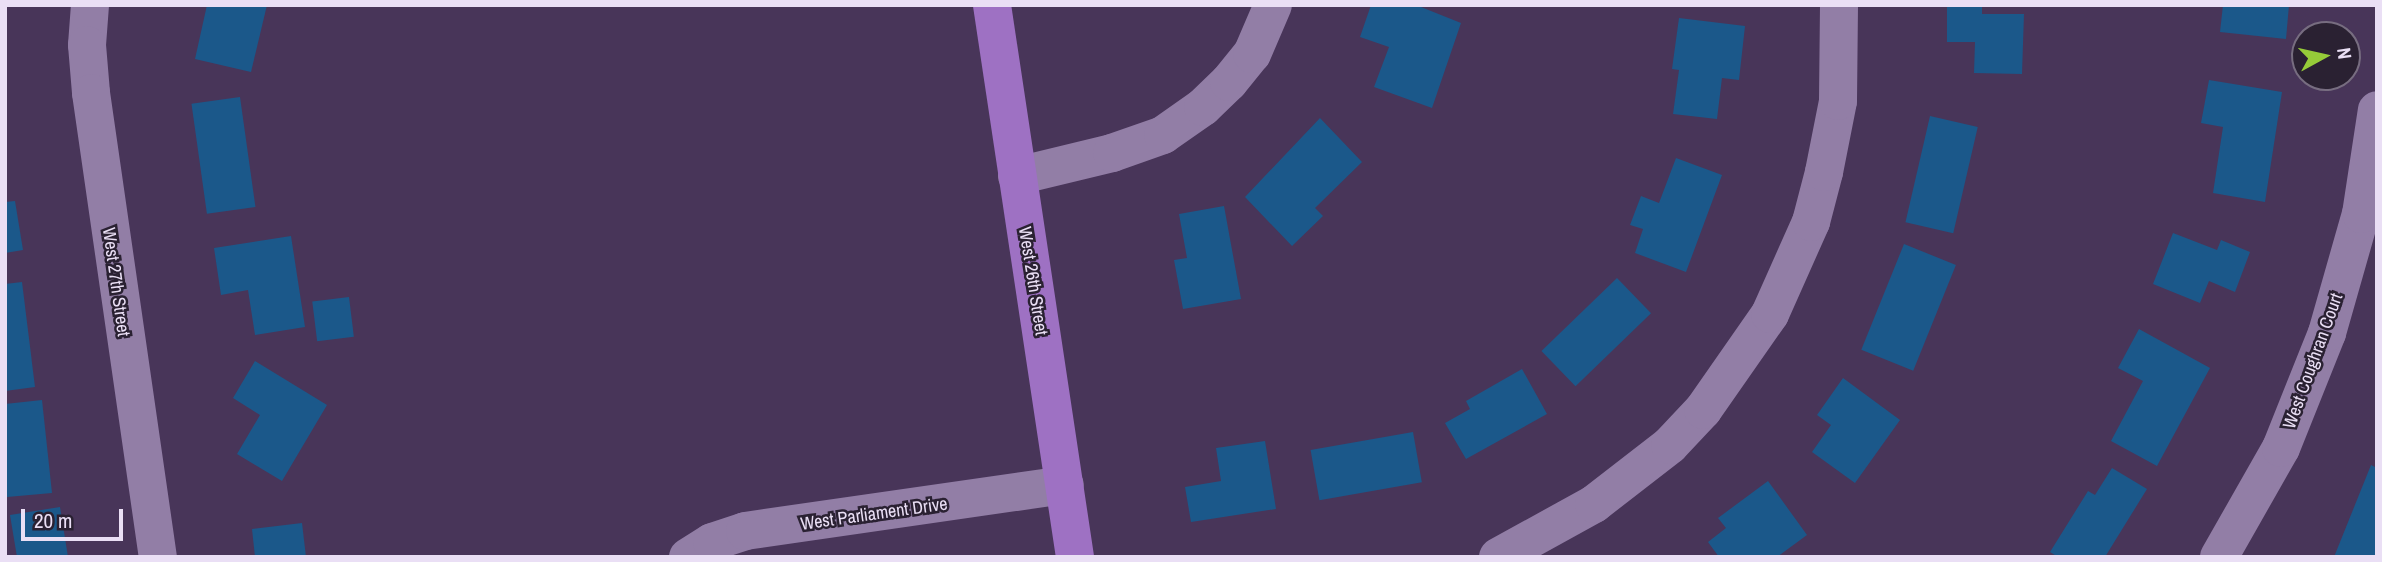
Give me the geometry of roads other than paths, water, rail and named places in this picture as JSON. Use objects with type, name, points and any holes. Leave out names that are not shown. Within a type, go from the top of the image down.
[{"type":"main road","name":"West 26th Street","points":[[992,5],[1075,557]]},
{"type":"street","name":"West 27th Street","points":[[90,5],[87,45],[91,93],[158,557]]},
{"type":"street","points":[[1017,176],[1112,153],[1163,135],[1229,82],[1252,54],[1273,5]]},
{"type":"street","points":[[1498,557],[1594,504],[1670,445],[1703,410],[1770,314],[1811,222],[1825,172],[1838,102],[1839,5]]},
{"type":"street","name":"West Coughran Court","points":[[2219,557],[2281,448],[2327,333],[2361,214],[2377,110]]},
{"type":"street","name":"West Parliament Drive","points":[[688,557],[712,542],[745,531],[1065,485]]}]
